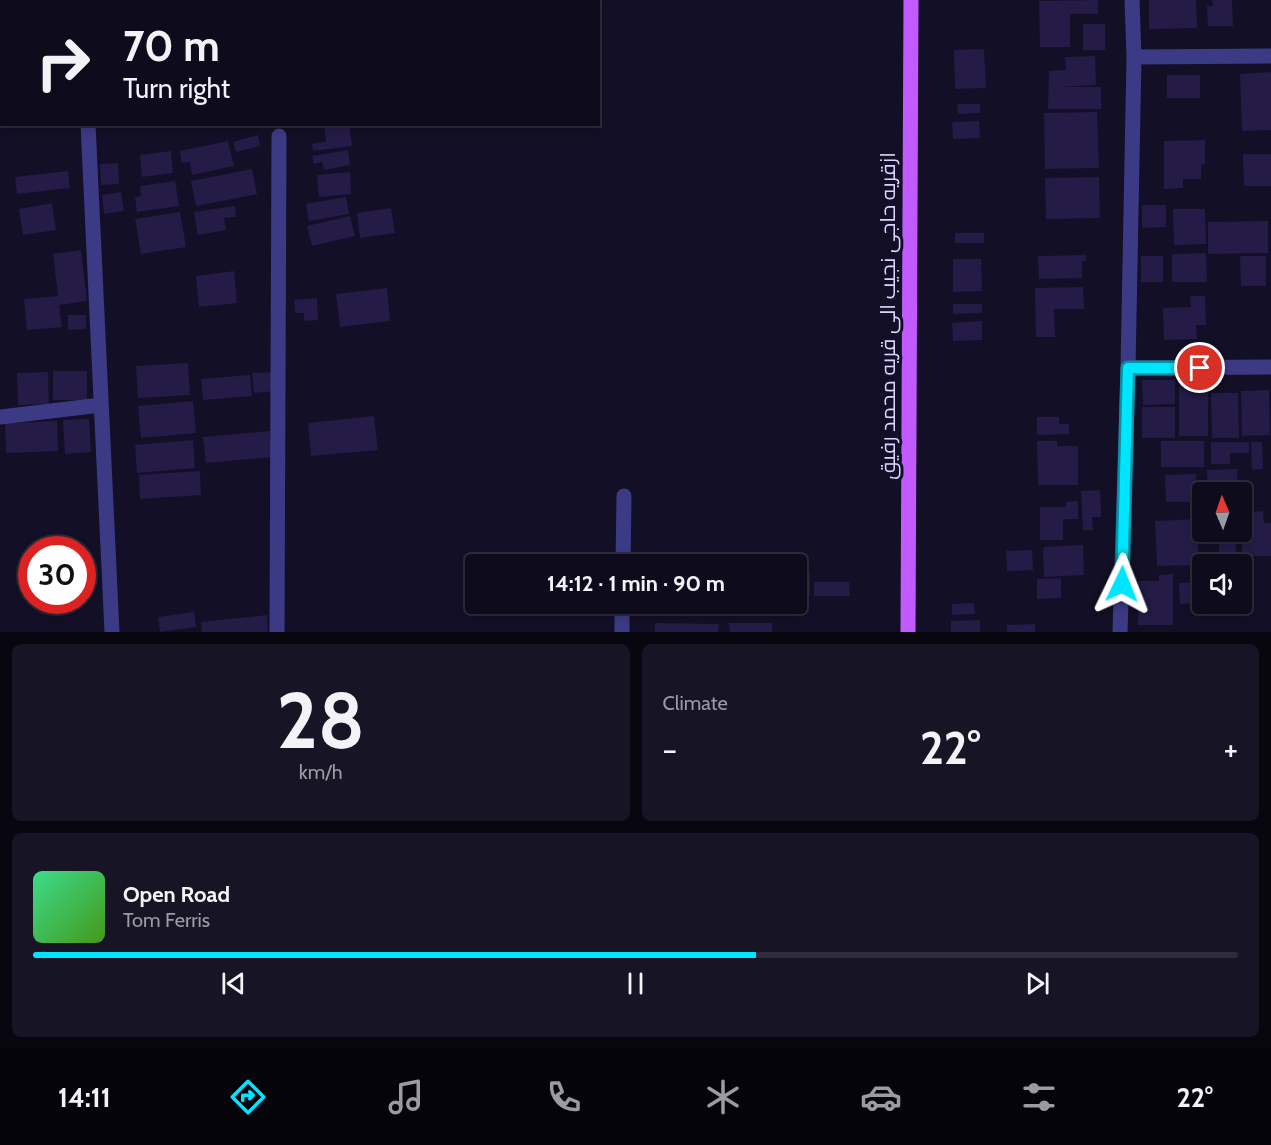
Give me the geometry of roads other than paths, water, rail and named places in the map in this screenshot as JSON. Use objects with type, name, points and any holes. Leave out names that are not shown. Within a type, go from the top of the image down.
[{"type":"main road","name":"ازقریه حاجی نجیب الی قریه محمد رفیق","points":[[908,632],[911,0]]},
{"type":"street","points":[[1120,632],[1134,57],[1132,0]]},
{"type":"street","points":[[1134,57],[1271,56]]},
{"type":"street","points":[[88,126],[112,632]]},
{"type":"street","points":[[277,632],[279,136]]},
{"type":"street","points":[[1128,368],[1271,367]]},
{"type":"street","points":[[0,417],[101,405]]},
{"type":"street","points":[[623,554],[624,496]]},
{"type":"street","points":[[622,614],[622,632]]}]
